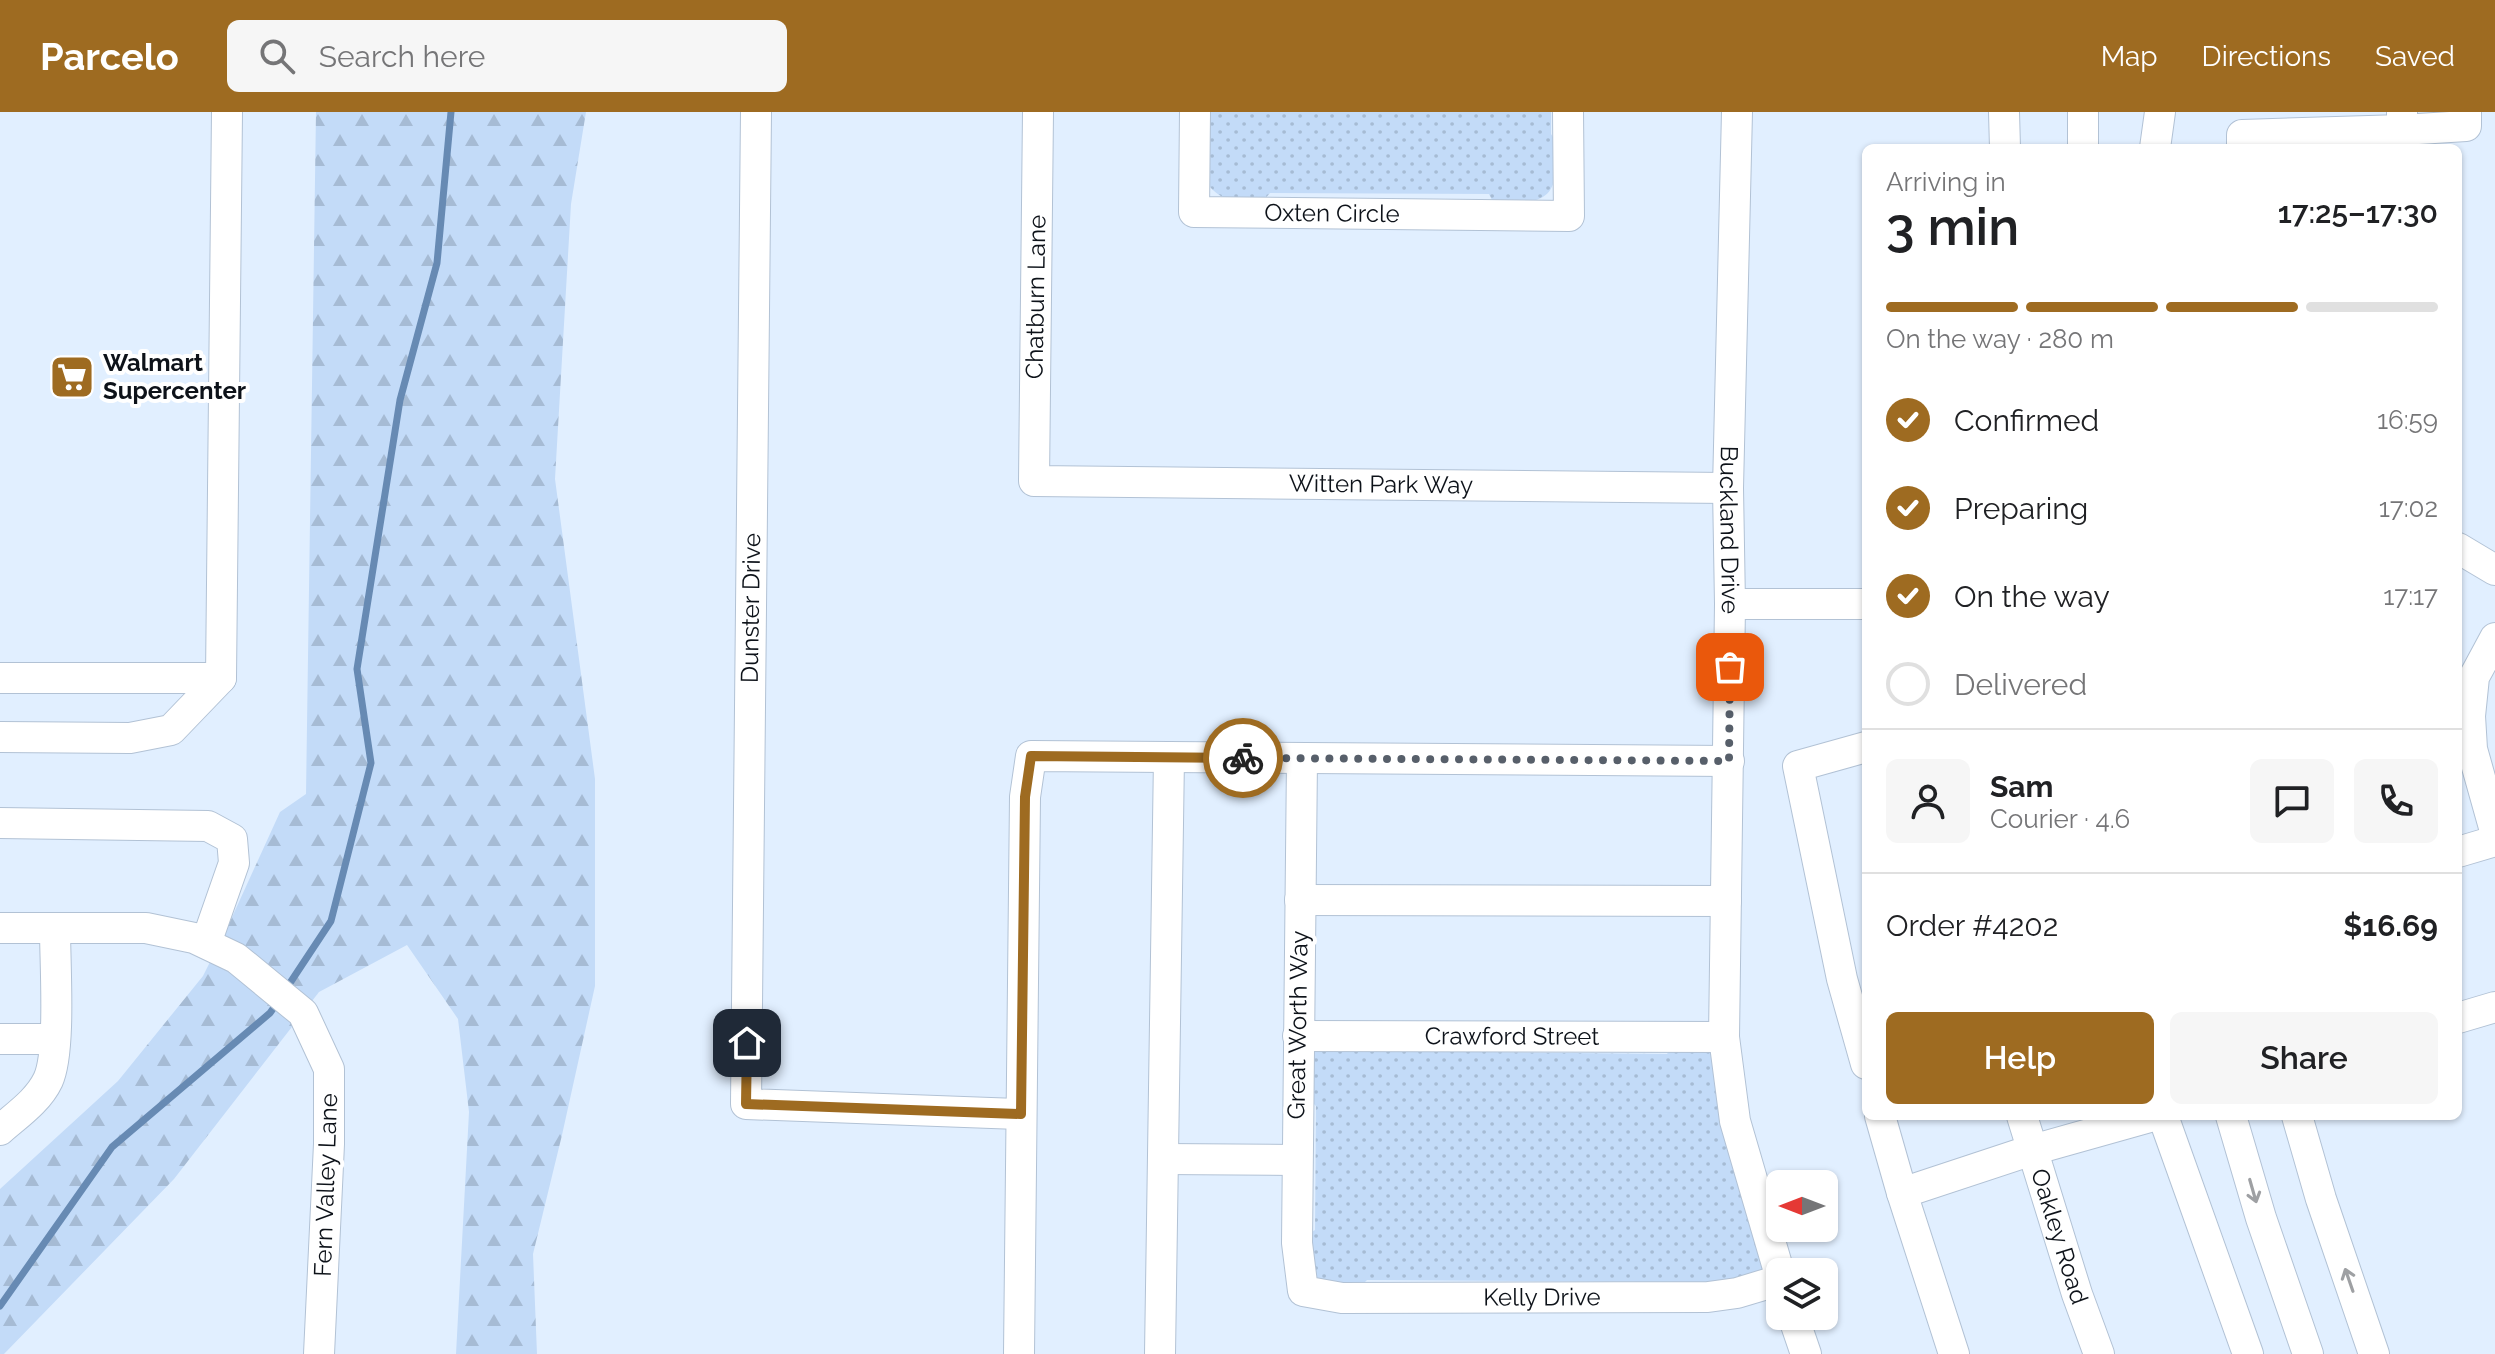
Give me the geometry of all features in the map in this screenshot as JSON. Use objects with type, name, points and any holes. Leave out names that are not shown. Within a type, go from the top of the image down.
[{"type":"street","points":[[0,737],[130,738],[171,730],[221,678],[227,112]]},
{"type":"street","name":"Dunster Drive","points":[[756,112],[746,1104],[1021,1114]]},
{"type":"street","name":"Chatburn Lane","points":[[1034,481],[1038,112]]},
{"type":"street","name":"Oxten Circle","points":[[1195,112],[1194,212],[1569,216],[1568,112]]},
{"type":"street","name":"Buckland Drive","points":[[1737,112],[1728,488],[1729,761],[1724,1037],[1735,1121],[1774,1258]]},
{"type":"street","points":[[2004,112],[2005,144]]},
{"type":"street","points":[[2083,112],[2083,144]]},
{"type":"street","points":[[2146,112],[2147,144]]},
{"type":"street","points":[[2156,144],[2160,112]]},
{"type":"street","points":[[2242,132],[2337,122],[2403,130],[2466,126],[2466,112]]},
{"type":"street","name":"Witten Park Way","points":[[1034,481],[1728,488]]},
{"type":"street","points":[[2462,550],[2495,570]]},
{"type":"street","points":[[1730,604],[1862,604]]},
{"type":"street","points":[[2495,638],[2474,677],[2470,716],[2472,749],[2495,831]]},
{"type":"street","points":[[0,678],[221,678]]},
{"type":"street","points":[[1862,748],[1798,766],[1842,979],[1862,1050]]},
{"type":"street","points":[[1019,1354],[1025,797],[1031,756],[1729,761]]},
{"type":"street","points":[[1160,1354],[1169,757]]},
{"type":"street","name":"Great Worth Way","points":[[1302,759],[1297,1243],[1303,1291]]},
{"type":"street","points":[[0,823],[208,826],[232,839],[234,863],[206,943]]},
{"type":"street","points":[[2462,851],[2495,841]]},
{"type":"street","points":[[1300,900],[1726,901]]},
{"type":"street","name":"Fern Valley Lane","points":[[0,928],[146,928],[194,938],[236,958],[303,1013],[329,1069],[329,1144],[319,1354]]},
{"type":"street","points":[[0,1130],[36,1098],[49,1078],[55,1039],[55,929]]},
{"type":"street","points":[[2462,1017],[2495,1007]]},
{"type":"street","name":"Crawford Street","points":[[1298,1036],[1724,1037]]},
{"type":"street","points":[[0,1039],[55,1039]]},
{"type":"street","points":[[1881,1120],[1954,1354]]},
{"type":"street","name":"Oakley Road","points":[[2023,1120],[2099,1354]]},
{"type":"street","points":[[1902,1193],[2032,1150],[2139,1120]]},
{"type":"street","points":[[2164,1120],[2248,1354]]},
{"type":"street","points":[[2232,1120],[2261,1218],[2308,1354]]},
{"type":"street","points":[[2298,1120],[2321,1199],[2374,1354]]},
{"type":"street","points":[[1163,1159],[1297,1160]]},
{"type":"street","name":"Kelly Drive","points":[[1303,1291],[1342,1298],[1708,1297],[1737,1293],[1766,1283]]},
{"type":"street","points":[[1798,1330],[1806,1354]]},
{"type":"green space","points":[[316,112],[586,112],[571,204],[555,479],[595,779],[595,986],[533,1254],[537,1354],[456,1354],[469,1112],[458,1019],[407,945],[319,992],[174,1179],[4,1354],[0,1354],[0,1189],[118,1081],[203,976],[280,812],[306,794]]},
{"type":"green space","points":[[1206,112],[1551,112],[1551,134],[1556,148],[1555,178],[1545,195],[1528,202],[1493,202],[1489,194],[1270,193],[1263,201],[1232,200],[1219,195],[1207,183]]},
{"type":"green space","points":[[1674,1044],[1718,1053],[1719,1109],[1750,1227],[1762,1239],[1769,1258],[1766,1258],[1762,1275],[1715,1282],[1367,1280],[1359,1288],[1328,1287],[1312,1275],[1307,1235],[1315,1230],[1316,1106],[1309,1099],[1313,1050],[1667,1054]]},
{"type":"waterway","points":[[286,989],[331,921],[371,763],[357,669],[400,400],[437,263],[451,112]]},
{"type":"waterway","points":[[0,1306],[112,1147],[270,1013],[277,1003]]},
{"type":"way so far","points":[[1243,758],[1729,761],[1730,667]]},
{"type":"place","name":"Walmart Supercenter","points":[[72,377]]},
{"type":"route","points":[[747,1043],[746,1104],[1021,1114],[1025,797],[1031,756],[1243,758]]}]
